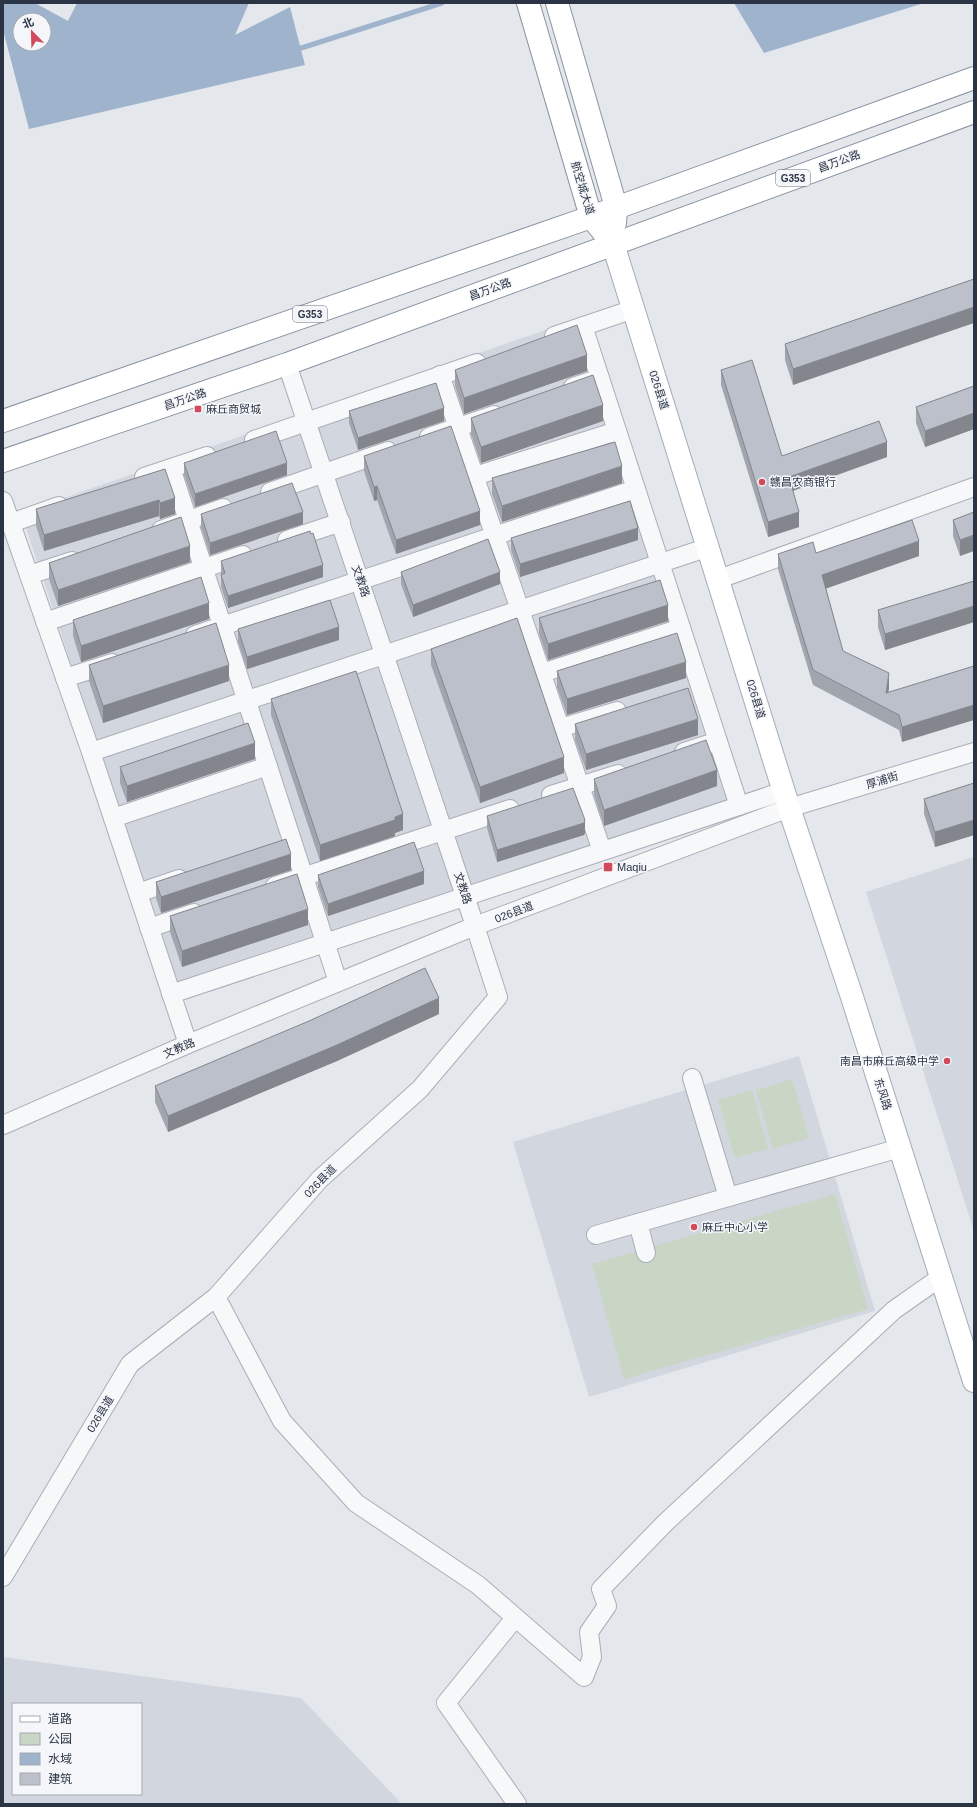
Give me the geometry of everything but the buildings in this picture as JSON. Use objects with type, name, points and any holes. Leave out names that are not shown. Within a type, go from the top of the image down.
[{"type":"main road","name":"航空城大道","points":[[528,3],[591,217],[613,244]]},
{"type":"main road","points":[[557,3],[616,207],[613,244]]},
{"type":"main road","name":"G353","points":[[3,421],[591,217],[974,78]]},
{"type":"main road","name":"昌万公路","points":[[3,461],[287,364],[974,112]]},
{"type":"main road","name":"026县道","points":[[613,244],[787,800]]},
{"type":"main road","name":"东风路","points":[[787,800],[852,997],[974,1381]]},
{"type":"street","points":[[538,342],[634,309]]},
{"type":"street","points":[[583,326],[681,628],[693,688],[718,741],[739,806]]},
{"type":"street","points":[[127,483],[493,357]]},
{"type":"street","name":"文教路","points":[[3,1125],[188,1044],[475,926],[361,580],[287,364]]},
{"type":"street","points":[[440,375],[602,851]]},
{"type":"street","points":[[555,393],[600,378]]},
{"type":"street","points":[[142,536],[510,409]]},
{"type":"street","points":[[475,476],[617,431]]},
{"type":"street","points":[[171,468],[268,766],[285,845],[304,877],[338,982]]},
{"type":"street","points":[[719,579],[974,487]]},
{"type":"street","points":[[177,641],[636,489]]},
{"type":"street","points":[[3,501],[91,752],[188,1044]]},
{"type":"street","points":[[11,523],[76,501]]},
{"type":"street","points":[[45,622],[341,522]]},
{"type":"street","points":[[91,752],[385,653],[709,547]]},
{"type":"street","points":[[29,575],[90,554]]},
{"type":"street","points":[[542,672],[681,628]]},
{"type":"street","points":[[65,678],[125,658]]},
{"type":"street","points":[[560,728],[634,706]]},
{"type":"street","points":[[667,758],[718,741]]},
{"type":"street","name":"厚浦街","points":[[787,800],[974,752]]},
{"type":"street","points":[[113,818],[268,766]]},
{"type":"street","points":[[260,891],[631,770]]},
{"type":"street","points":[[171,994],[739,806],[787,800]]},
{"type":"street","name":"026县道","points":[[3,1577],[130,1364],[216,1297],[320,1179],[420,1089],[498,998],[475,926],[787,800]]},
{"type":"street","points":[[138,893],[197,874]]},
{"type":"street","points":[[149,928],[208,908]]},
{"type":"street","points":[[692,1078],[728,1197]]},
{"type":"street","points":[[596,1235],[900,1148]]},
{"type":"street","points":[[638,1223],[646,1253]]},
{"type":"street","points":[[216,1297],[282,1420],[356,1503],[478,1586],[584,1677],[592,1657],[589,1632],[607,1606],[601,1589],[665,1523],[894,1310],[941,1277]]},
{"type":"street","points":[[515,1618],[446,1703],[517,1804]]},
{"type":"shaded area","name":"麻丘商贸城","points":[[585,316],[728,803],[177,985],[21,513]]},
{"type":"shaded area","name":"南昌市麻丘高级中学","points":[[974,857],[974,1231],[866,892]]},
{"type":"shaded area","name":"麻丘中心小学","points":[[799,1056],[875,1311],[589,1397],[513,1142]]},
{"type":"shaded area","points":[[3,1657],[301,1698],[402,1804],[3,1804]]},
{"type":"green space","points":[[792,1079],[809,1138],[773,1149],[756,1090]]},
{"type":"green space","points":[[752,1090],[768,1149],[735,1158],[718,1100]]},
{"type":"green space","points":[[835,1194],[868,1309],[624,1379],[592,1264]]},
{"type":"water","points":[[3,3],[35,3],[52,12],[12,12],[12,52],[52,52],[52,12],[68,21],[77,3],[249,3],[235,35],[290,7],[305,65],[29,129],[3,30]]},
{"type":"water","points":[[734,3],[924,3],[764,53]]},
{"type":"waterway","points":[[295,50],[442,3]]},
{"type":"place","name":"麻丘商贸城","points":[[198,409]]},
{"type":"place","name":"赣昌农商银行","points":[[762,482]]},
{"type":"place","name":"Maqiu","points":[[608,867]]},
{"type":"place","name":"南昌市麻丘高级中学","points":[[947,1061]]},
{"type":"place","name":"麻丘中心小学","points":[[694,1227]]}]
